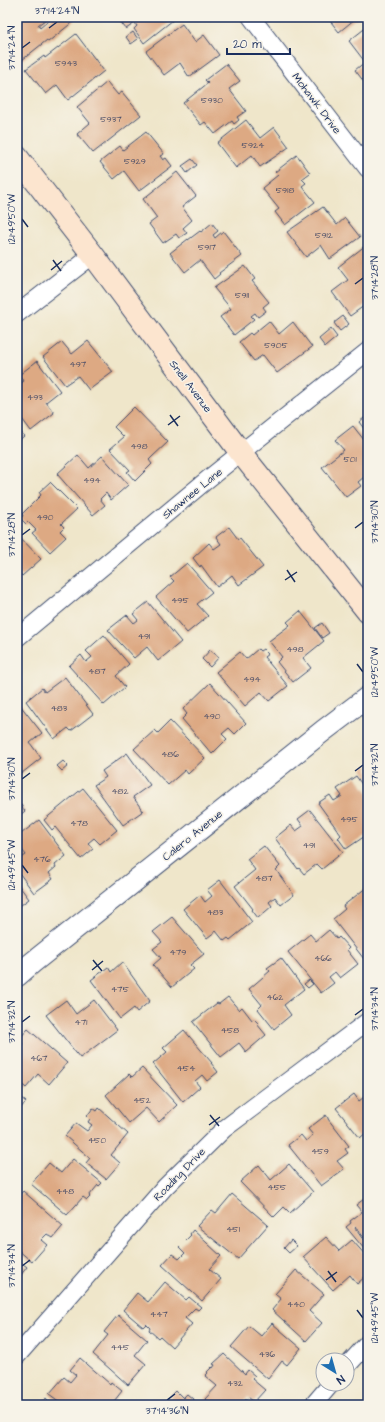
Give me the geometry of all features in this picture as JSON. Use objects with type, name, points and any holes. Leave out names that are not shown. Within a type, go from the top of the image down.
[{"type":"main road","name":"Snell Avenue","points":[[17,157],[93,255],[241,453],[368,612]]},
{"type":"street","name":"Mohawk Drive","points":[[252,17],[368,169]]},
{"type":"street","points":[[17,314],[93,255]]},
{"type":"street","name":"Shawnee Lane","points":[[17,638],[241,453],[368,351]]},
{"type":"street","name":"Calero Avenue","points":[[17,976],[298,750],[368,697]]},
{"type":"street","name":"Roading Drive","points":[[17,1356],[165,1187],[224,1129],[368,1021]]},
{"type":"street","points":[[355,1357],[368,1343]]},
{"type":"street","points":[[313,1405],[324,1392]]},
{"type":"building","points":[[17,17],[49,17],[38,25],[40,28],[53,17],[71,17],[74,21],[48,42],[47,40],[22,60],[17,53]]},
{"type":"building","points":[[117,17],[171,17],[173,20],[144,43],[134,29],[137,26],[135,23],[126,29]]},
{"type":"building","points":[[314,17],[322,17],[317,21]]},
{"type":"building","points":[[327,17],[360,17],[356,20],[355,19],[339,32]]},
{"type":"building","points":[[182,24],[195,42],[204,35],[219,55],[189,77],[180,63],[164,75],[146,51]]},
{"type":"building","points":[[368,26],[368,87],[355,70],[365,62],[349,41]]},
{"type":"building","points":[[133,32],[138,39],[131,44],[126,37]]},
{"type":"building","points":[[76,34],[104,71],[68,100],[57,85],[46,94],[26,69],[44,56],[45,58]]},
{"type":"building","points":[[226,64],[240,81],[229,89],[246,111],[237,117],[239,120],[234,124],[232,121],[215,134],[205,122],[201,125],[183,103],[208,83],[205,80]]},
{"type":"building","points":[[107,82],[118,95],[122,92],[141,115],[93,153],[77,134],[90,123],[77,107]]},
{"type":"building","points":[[246,120],[260,138],[274,127],[289,147],[260,167],[252,155],[236,168],[217,143]]},
{"type":"building","points":[[146,132],[164,154],[160,156],[163,160],[166,158],[172,166],[139,191],[124,171],[114,179],[100,162],[120,146],[123,150]]},
{"type":"building","points":[[297,155],[310,173],[302,179],[306,183],[302,186],[315,202],[285,225],[275,212],[279,209],[262,188],[278,175],[275,172]]},
{"type":"building","points":[[192,159],[197,165],[187,173],[182,166]]},
{"type":"building","points":[[177,172],[196,196],[182,207],[192,220],[183,228],[187,233],[179,238],[176,234],[163,243],[149,224],[157,218],[143,199]]},
{"type":"building","points":[[323,207],[337,225],[345,218],[360,237],[330,259],[321,245],[306,257],[287,232]]},
{"type":"building","points":[[212,223],[218,231],[213,235],[215,238],[223,231],[242,256],[219,273],[220,274],[214,279],[200,260],[185,272],[170,253]]},
{"type":"building","points":[[366,245],[368,247],[368,303],[350,316],[332,292],[348,280],[338,267]]},
{"type":"building","points":[[245,266],[255,279],[252,281],[269,302],[263,307],[266,311],[258,317],[255,313],[251,316],[254,319],[234,335],[220,317],[231,309],[214,288]]},
{"type":"building","points":[[343,316],[349,324],[340,331],[334,323]]},
{"type":"building","points":[[269,321],[279,334],[293,322],[312,347],[277,373],[263,355],[254,361],[239,342],[250,333],[252,335]]},
{"type":"building","points":[[331,329],[337,337],[325,347],[319,339]]},
{"type":"building","points":[[88,341],[113,372],[89,390],[78,376],[65,385],[43,357],[62,342],[72,354]]},
{"type":"building","points":[[37,361],[60,391],[46,402],[54,413],[31,431],[17,412],[17,386],[24,381],[19,375]]},
{"type":"building","points":[[134,407],[168,442],[149,460],[152,464],[135,481],[127,472],[130,470],[110,449],[124,437],[114,427]]},
{"type":"building","points":[[368,415],[368,434],[359,422]]},
{"type":"building","points":[[353,426],[368,445],[368,448],[366,449],[368,451],[368,482],[364,477],[358,482],[361,486],[346,497],[322,467],[344,450],[335,440]]},
{"type":"building","points":[[17,427],[24,436],[17,442]]},
{"type":"building","points":[[78,455],[89,468],[102,456],[128,485],[111,500],[106,493],[100,499],[105,505],[93,515],[57,474]]},
{"type":"building","points":[[50,482],[77,509],[61,524],[64,527],[60,531],[66,537],[50,552],[32,533],[36,530],[28,522],[26,524],[20,518],[23,516],[22,514],[41,495],[39,492]]},
{"type":"building","points":[[229,527],[238,539],[240,538],[263,567],[239,585],[232,575],[217,587],[201,565],[200,567],[193,558],[209,543],[214,549],[221,544],[216,537]]},
{"type":"building","points":[[17,534],[41,559],[22,576],[17,570]]},
{"type":"building","points":[[187,563],[212,592],[197,604],[208,616],[187,633],[156,597],[174,581],[170,577]]},
{"type":"building","points":[[148,602],[181,642],[158,661],[147,647],[134,658],[108,630],[127,615],[134,623],[138,620],[133,614]]},
{"type":"building","points":[[300,611],[324,641],[303,658],[311,668],[293,682],[277,662],[282,657],[269,641],[290,625],[287,622]]},
{"type":"building","points":[[322,623],[329,633],[322,638],[315,628]]},
{"type":"building","points":[[104,635],[129,664],[116,676],[125,687],[104,705],[69,666],[81,655],[86,662],[92,657],[86,651]]},
{"type":"building","points":[[258,649],[260,651],[263,649],[268,654],[264,657],[288,686],[269,701],[261,692],[245,706],[216,672],[240,652],[246,659]]},
{"type":"building","points":[[210,650],[219,657],[210,667],[202,659]]},
{"type":"building","points":[[65,677],[93,714],[71,731],[68,728],[54,739],[26,701],[42,688],[45,692]]},
{"type":"building","points":[[210,683],[246,723],[235,734],[229,728],[222,734],[227,739],[212,754],[182,719],[187,714],[183,709]]},
{"type":"building","points":[[20,705],[42,733],[30,743],[41,758],[17,777],[17,708]]},
{"type":"building","points":[[170,721],[205,758],[188,774],[185,770],[168,785],[134,749],[155,730],[158,733]]},
{"type":"building","points":[[127,753],[150,785],[133,797],[143,811],[123,825],[94,785],[106,777],[102,771]]},
{"type":"building","points":[[63,761],[68,766],[62,771],[57,766]]},
{"type":"building","points":[[368,765],[368,778],[362,769]]},
{"type":"building","points":[[356,776],[368,793],[368,834],[346,849],[338,838],[341,835],[318,803],[330,795],[334,801],[342,796],[337,789]]},
{"type":"building","points":[[83,788],[117,830],[100,844],[94,838],[88,843],[93,849],[81,859],[55,827],[52,830],[44,820]]},
{"type":"building","points":[[21,805],[25,811],[19,816],[17,814],[17,808]]},
{"type":"building","points":[[310,810],[343,852],[322,869],[317,864],[304,874],[299,868],[298,869],[275,838],[291,825],[296,831],[303,826],[298,819]]},
{"type":"building","points":[[39,820],[66,856],[55,865],[56,867],[49,873],[53,879],[34,893],[17,870],[17,861],[26,855],[17,843],[17,837]]},
{"type":"building","points":[[264,846],[280,866],[276,870],[294,895],[281,905],[275,897],[269,902],[272,906],[258,918],[235,886],[255,870],[247,859]]},
{"type":"building","points":[[220,880],[252,922],[230,940],[228,938],[224,941],[216,931],[207,938],[183,909],[200,895],[205,902],[212,896],[207,890]]},
{"type":"building","points":[[17,883],[29,899],[17,908]]},
{"type":"building","points":[[367,887],[368,956],[364,959],[333,919],[345,909],[343,906]]},
{"type":"building","points":[[172,917],[204,954],[190,965],[194,969],[172,987],[153,965],[161,958],[153,949],[162,942],[153,932]]},
{"type":"building","points":[[329,930],[337,939],[339,937],[349,948],[347,950],[358,964],[340,978],[335,972],[329,977],[334,983],[321,993],[288,952],[310,934],[316,941]]},
{"type":"building","points":[[281,958],[304,989],[284,1005],[291,1015],[274,1029],[258,1009],[262,1005],[249,989],[270,971],[267,968]]},
{"type":"building","points":[[122,962],[150,1001],[137,1012],[134,1008],[120,1019],[91,980],[108,967],[111,972]]},
{"type":"building","points":[[309,980],[313,984],[308,988],[304,984]]},
{"type":"building","points":[[228,997],[239,1010],[242,1007],[252,1020],[254,1019],[258,1023],[257,1024],[266,1035],[246,1052],[239,1043],[221,1057],[193,1022],[217,1003],[219,1004]]},
{"type":"building","points":[[66,1000],[76,1014],[94,1000],[117,1030],[80,1058],[46,1015]]},
{"type":"building","points":[[28,1029],[67,1063],[49,1084],[38,1074],[26,1088],[17,1080],[17,1051],[18,1052],[24,1045],[18,1040]]},
{"type":"building","points":[[184,1030],[218,1072],[207,1081],[202,1075],[195,1081],[200,1087],[183,1102],[153,1064],[167,1052],[163,1048]]},
{"type":"building","points":[[142,1068],[177,1105],[159,1122],[146,1108],[129,1123],[106,1095],[129,1074],[132,1077]]},
{"type":"building","points":[[17,1091],[21,1094],[19,1096],[26,1102],[17,1112]]},
{"type":"building","points":[[354,1094],[359,1101],[368,1094],[368,1131],[360,1138],[336,1108]]},
{"type":"building","points":[[93,1108],[97,1111],[99,1108],[128,1134],[111,1155],[120,1163],[106,1179],[86,1163],[90,1158],[65,1136],[76,1123],[87,1131],[92,1125],[88,1122],[90,1119],[87,1116]]},
{"type":"building","points":[[326,1115],[349,1146],[345,1149],[348,1153],[337,1161],[344,1169],[321,1186],[288,1145],[301,1135],[306,1141],[313,1135],[308,1129]]},
{"type":"building","points":[[73,1159],[102,1183],[99,1186],[98,1185],[87,1200],[83,1197],[67,1215],[31,1184],[49,1163],[61,1173]]},
{"type":"building","points":[[289,1164],[313,1192],[290,1213],[284,1207],[274,1217],[240,1182],[259,1165],[271,1180]]},
{"type":"building","points":[[23,1191],[63,1226],[53,1238],[47,1234],[41,1240],[47,1245],[32,1262],[17,1249],[17,1198]]},
{"type":"building","points":[[232,1194],[268,1225],[238,1259],[197,1226],[212,1210],[216,1213]]},
{"type":"building","points":[[368,1196],[368,1243],[356,1227],[355,1228],[368,1247],[365,1250],[346,1227],[351,1223],[350,1221],[362,1212],[356,1205]]},
{"type":"building","points":[[193,1230],[221,1256],[209,1269],[221,1279],[202,1301],[162,1265],[172,1254],[179,1259],[185,1253],[179,1247],[191,1235],[190,1234]]},
{"type":"building","points":[[326,1237],[339,1251],[352,1240],[368,1258],[368,1274],[357,1284],[350,1275],[333,1290],[303,1257]]},
{"type":"building","points":[[291,1240],[297,1246],[289,1253],[284,1248]]},
{"type":"building","points":[[17,1259],[27,1267],[17,1280]]},
{"type":"building","points":[[296,1270],[324,1294],[309,1311],[322,1323],[306,1341],[272,1310],[281,1299],[275,1294]]},
{"type":"building","points":[[165,1282],[186,1300],[189,1297],[201,1307],[198,1310],[195,1308],[185,1318],[192,1324],[172,1347],[160,1336],[158,1338],[149,1330],[150,1328],[146,1324],[143,1327],[123,1310],[137,1293],[148,1302]]},
{"type":"building","points":[[118,1315],[147,1340],[135,1355],[146,1364],[128,1385],[93,1354],[108,1335],[104,1332]]},
{"type":"building","points":[[272,1323],[301,1348],[287,1365],[282,1361],[268,1379],[231,1347],[249,1326],[261,1336]]},
{"type":"building","points":[[224,1354],[245,1374],[248,1370],[255,1376],[252,1379],[265,1390],[254,1402],[248,1397],[243,1403],[245,1405],[211,1405],[205,1399],[217,1386],[205,1376],[208,1373],[207,1372],[215,1365],[213,1364]]},
{"type":"building","points":[[80,1358],[110,1384],[111,1382],[122,1391],[111,1405],[64,1405],[49,1394],[64,1377],[70,1382],[76,1375],[70,1370]]},
{"type":"building","points":[[176,1391],[183,1398],[187,1394],[200,1405],[172,1405],[167,1400]]},
{"type":"building","points":[[46,1398],[53,1405],[40,1405]]}]
